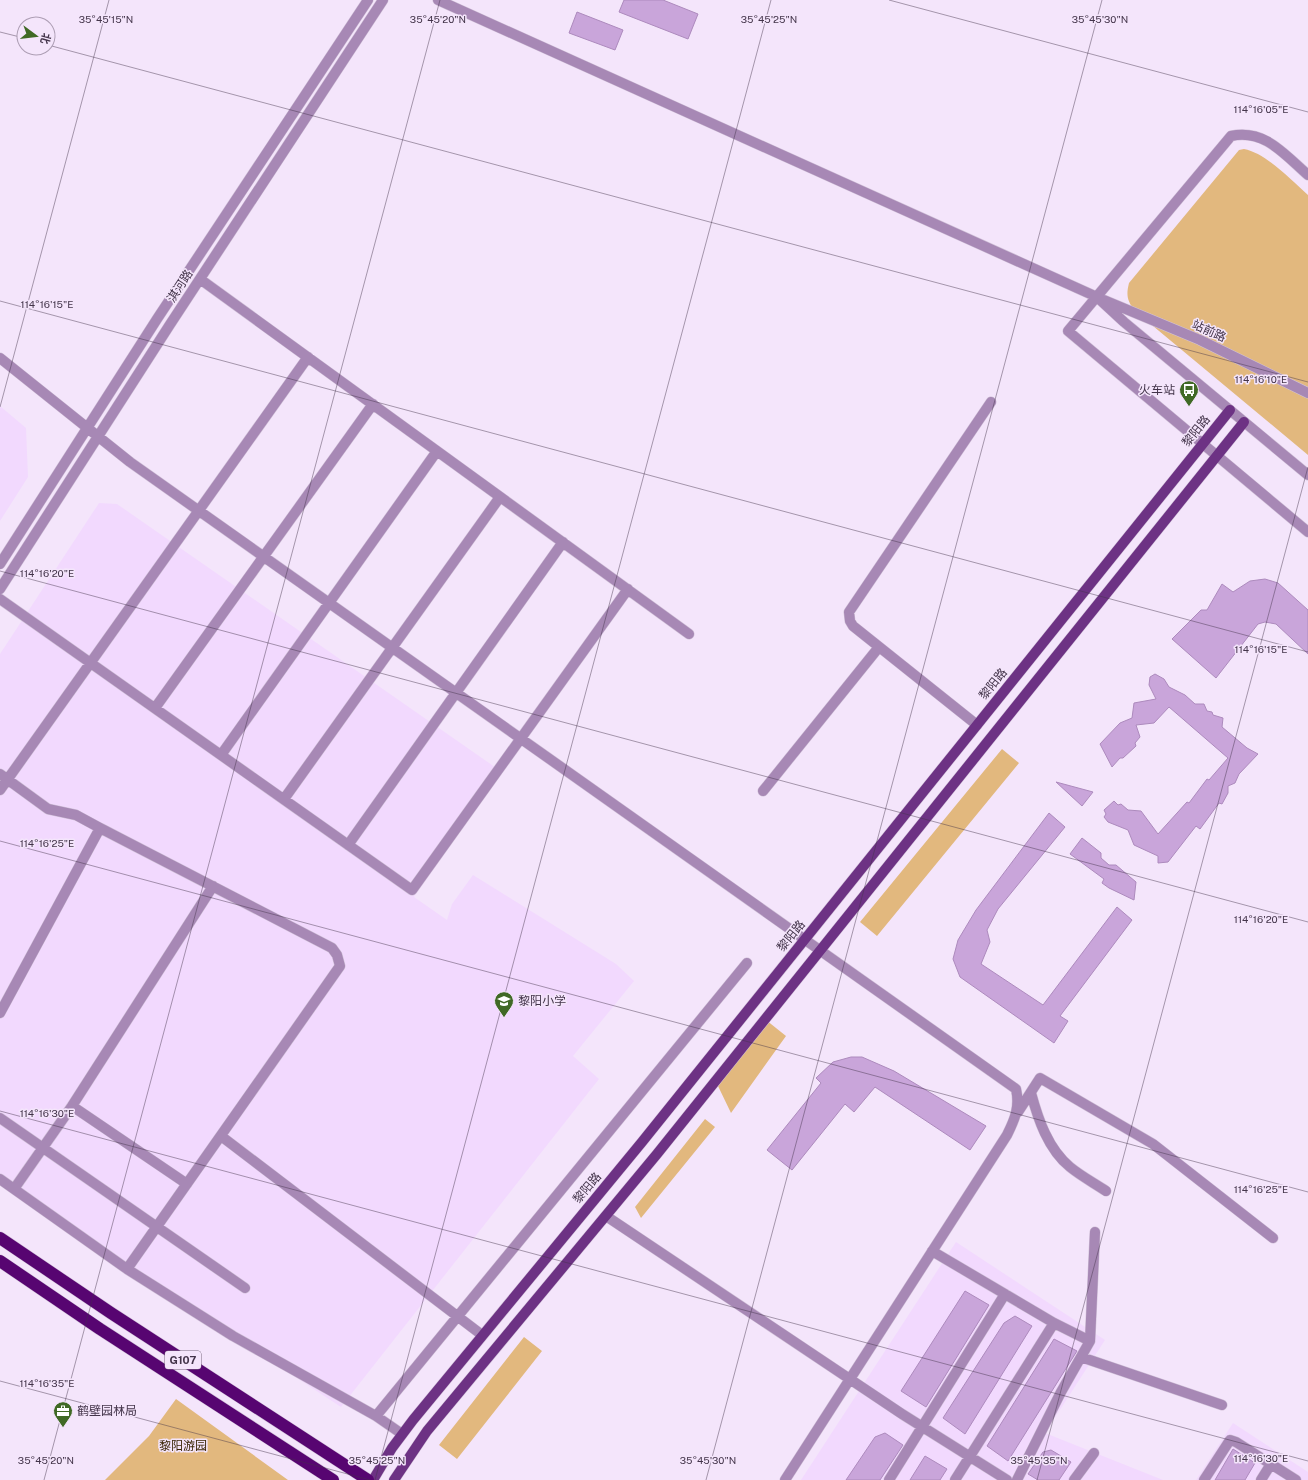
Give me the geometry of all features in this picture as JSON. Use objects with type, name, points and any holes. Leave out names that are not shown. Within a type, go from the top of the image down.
[{"type":"highway","name":"G107","points":[[0,1238],[111,1313],[368,1480]]},
{"type":"highway","name":"G107","points":[[0,1260],[100,1329],[334,1480]]},
{"type":"main road","name":"黎阳路","points":[[373,1480],[402,1434],[642,1142],[1230,410]]},
{"type":"main road","points":[[394,1480],[427,1431],[606,1216],[1244,422]]},
{"type":"street","name":"淇河路","points":[[0,564],[368,0]]},
{"type":"street","name":"淇河路","points":[[0,589],[200,279],[383,0]]},
{"type":"street","points":[[438,0],[1097,297],[1308,475]]},
{"type":"street","points":[[1308,174],[1272,144],[1258,136],[1244,133],[1231,136],[1068,331],[1308,532]]},
{"type":"street","points":[[200,279],[689,634]]},
{"type":"street","name":"站前路","points":[[1097,297],[1200,340],[1308,393]]},
{"type":"street","points":[[0,790],[4,777],[91,663],[308,357]]},
{"type":"street","points":[[0,359],[130,462],[806,938],[1016,1089],[1019,1100],[1017,1114]]},
{"type":"street","points":[[977,725],[853,626],[850,621],[849,612],[991,402]]},
{"type":"street","points":[[155,708],[372,404]]},
{"type":"street","points":[[221,755],[437,451]]},
{"type":"street","points":[[284,799],[500,497]]},
{"type":"street","points":[[348,845],[563,542]]},
{"type":"street","points":[[0,599],[412,890],[628,589]]},
{"type":"street","points":[[763,791],[879,647]]},
{"type":"street","points":[[4,777],[48,809],[76,815],[332,948],[337,955],[340,966],[127,1269]]},
{"type":"street","points":[[0,1013],[100,828]]},
{"type":"street","points":[[14,1189],[72,1106],[212,886]]},
{"type":"street","points":[[376,1416],[747,963]]},
{"type":"street","points":[[785,1480],[1007,1135],[1017,1114],[1040,1078],[1153,1144],[1273,1238]]},
{"type":"street","points":[[1031,1093],[1036,1110],[1053,1149],[1069,1167],[1106,1191]]},
{"type":"street","points":[[72,1106],[187,1184]]},
{"type":"street","points":[[0,1118],[245,1288]]},
{"type":"street","points":[[221,1136],[482,1335]]},
{"type":"street","points":[[0,1179],[127,1269],[233,1336],[376,1416],[402,1434]]},
{"type":"street","points":[[606,1216],[922,1427],[1008,1480]]},
{"type":"street","points":[[1017,1480],[1061,1392],[1090,1341],[1095,1232]]},
{"type":"street","points":[[932,1251],[1054,1323],[1090,1341]]},
{"type":"street","points":[[889,1480],[1005,1294]]},
{"type":"street","points":[[955,1480],[1054,1323]]},
{"type":"street","points":[[1081,1357],[1222,1405]]},
{"type":"street","points":[[1204,1480],[1230,1440],[1236,1442],[1296,1480]]},
{"type":"street","points":[[1074,1480],[1094,1453]]},
{"type":"street","points":[[1261,1480],[1271,1464]]},
{"type":"shaded area","points":[[0,406],[26,428],[28,477],[0,521]]},
{"type":"shaded area","points":[[99,503],[117,504],[502,772],[414,897],[447,920],[452,904],[473,875],[616,964],[634,981],[573,1056],[599,1079],[341,1407],[0,1184],[0,654]]},
{"type":"shaded area","points":[[956,1242],[1105,1340],[1045,1433],[1163,1480],[801,1480]]},
{"type":"shaded area","points":[[1233,1423],[1308,1472],[1308,1480],[1196,1480]]},
{"type":"green space","points":[[1244,149],[1269,161],[1308,195],[1308,455],[1135,311],[1128,298],[1129,283],[1239,150]]},
{"type":"green space","points":[[1002,749],[1019,763],[877,936],[860,922]]},
{"type":"green space","points":[[766,1020],[786,1036],[731,1113],[718,1086]]},
{"type":"green space","points":[[705,1119],[715,1127],[641,1218],[635,1207]]},
{"type":"green space","points":[[524,1337],[542,1351],[457,1459],[439,1445]]},
{"type":"green space","name":"黎阳游园","points":[[176,1399],[288,1480],[105,1480],[149,1436]]},
{"type":"building","points":[[624,0],[663,0],[698,14],[688,39],[619,12]]},
{"type":"building","points":[[577,12],[623,30],[615,50],[569,33]]},
{"type":"building","points":[[1265,579],[1278,583],[1308,610],[1308,654],[1276,624],[1265,622],[1258,624],[1216,678],[1172,639],[1201,610],[1207,610],[1222,584],[1233,592],[1250,581]]},
{"type":"building","points":[[1155,674],[1164,679],[1169,687],[1185,695],[1195,704],[1204,704],[1207,711],[1212,712],[1213,715],[1223,718],[1222,727],[1247,748],[1258,754],[1239,774],[1235,783],[1228,786],[1228,793],[1222,804],[1219,803],[1200,829],[1196,826],[1168,862],[1158,863],[1158,856],[1134,845],[1128,830],[1108,822],[1104,817],[1106,814],[1104,810],[1114,801],[1118,805],[1121,804],[1128,810],[1141,811],[1158,834],[1187,802],[1189,803],[1207,779],[1209,780],[1228,758],[1169,707],[1154,723],[1136,725],[1140,737],[1135,743],[1136,746],[1123,758],[1120,758],[1112,767],[1100,744],[1120,723],[1132,718],[1134,703],[1156,699],[1149,685],[1150,677]]},
{"type":"building","points":[[1056,782],[1093,792],[1082,806]]},
{"type":"building","points":[[1049,813],[1065,827],[998,909],[987,930],[990,942],[981,964],[1043,1005],[1117,907],[1132,920],[1060,1016],[1068,1021],[1054,1043],[960,977],[953,959],[958,940],[976,910]]},
{"type":"building","points":[[1082,838],[1101,853],[1101,858],[1109,865],[1116,865],[1136,882],[1134,900],[1102,883],[1104,879],[1070,854]]},
{"type":"building","points":[[851,1057],[862,1057],[894,1071],[986,1126],[970,1150],[875,1087],[854,1112],[845,1104],[792,1170],[767,1150],[821,1083],[816,1078],[833,1062]]},
{"type":"building","points":[[965,1291],[989,1305],[926,1407],[901,1391]]},
{"type":"building","points":[[1015,1316],[1032,1326],[965,1434],[943,1418],[1004,1323]]},
{"type":"building","points":[[1054,1339],[1077,1351],[1008,1461],[987,1446]]},
{"type":"building","points":[[885,1433],[903,1445],[880,1480],[846,1480],[875,1437]]},
{"type":"building","points":[[1233,1449],[1255,1463],[1245,1480],[1215,1480]]},
{"type":"building","points":[[1051,1450],[1071,1462],[1059,1480],[1038,1480],[1028,1474],[1043,1452]]},
{"type":"building","points":[[925,1456],[947,1469],[940,1480],[910,1480]]},
{"type":"place","name":"火车站","points":[[1189,407]]},
{"type":"place","name":"黎阳小学","points":[[504,1018]]},
{"type":"place","name":"鹤壁园林局","points":[[63,1428]]}]
